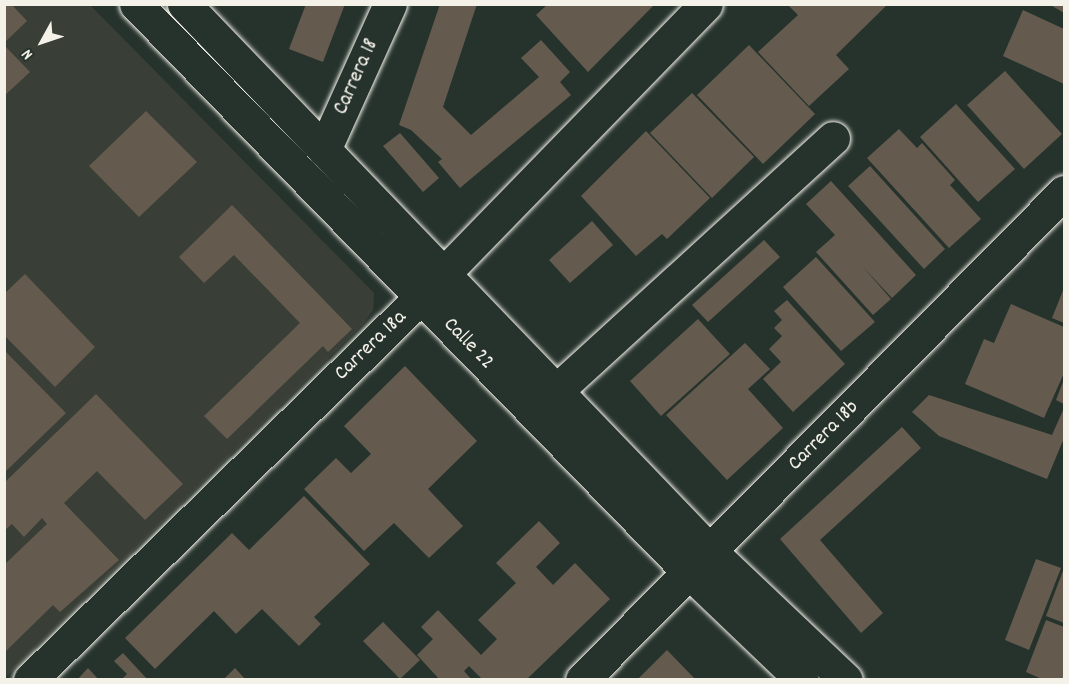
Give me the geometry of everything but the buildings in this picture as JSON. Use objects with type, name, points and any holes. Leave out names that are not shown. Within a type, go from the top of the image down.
[{"type":"street","name":"Calle 22","points":[[136,4],[432,285],[699,560],[846,680]]},
{"type":"street","name":"Calle 22","points":[[184,4],[324,150],[432,285],[556,391],[802,680]]},
{"type":"street","name":"Carrera 18","points":[[324,150],[390,4]]},
{"type":"street","name":"Carrera 18a","points":[[30,680],[432,285],[706,4]]},
{"type":"street","points":[[556,391],[833,138]]},
{"type":"street","name":"Carrera 18b","points":[[582,680],[1065,192]]},
{"type":"shaded area","points":[[5,5],[90,5],[374,293],[373,310],[364,323],[5,678]]}]
